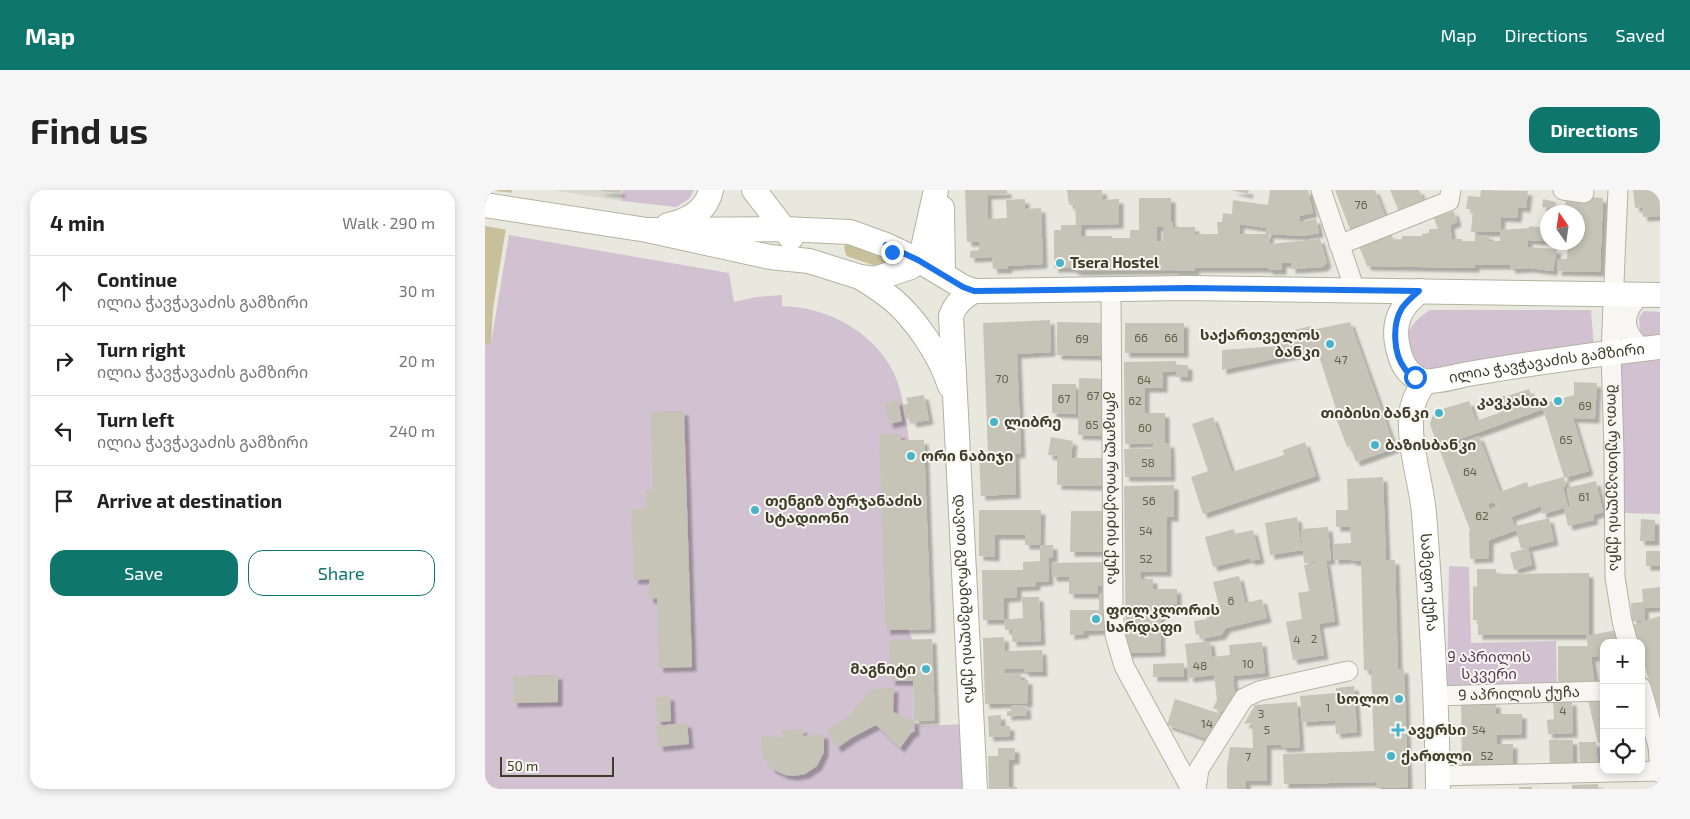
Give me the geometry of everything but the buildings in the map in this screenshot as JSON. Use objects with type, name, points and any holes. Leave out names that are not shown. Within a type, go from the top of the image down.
[{"type":"main road","points":[[647,230],[694,217],[704,205],[711,190]]},
{"type":"main road","points":[[754,190],[809,262]]},
{"type":"main road","points":[[485,205],[647,230],[770,257],[809,262],[861,277],[875,279],[911,267],[918,260],[923,248],[936,190]]},
{"type":"main road","points":[[941,190],[943,274]]},
{"type":"main road","points":[[647,230],[784,229],[850,232],[886,245],[918,260],[974,291],[1111,289],[1355,290],[1651,295]]},
{"type":"main road","points":[[832,268],[825,257],[825,248],[829,238],[839,231]]},
{"type":"main road","points":[[886,245],[896,261],[892,274]]},
{"type":"main road","name":"დავით გურამიშვილის ქუჩა","points":[[861,277],[893,300],[907,314],[923,335],[948,380],[957,407]]},
{"type":"main road","name":"დავით გურამიშვილის ქუჩა","points":[[974,291],[955,305],[951,316],[975,789]]},
{"type":"main road","points":[[1419,291],[1401,309],[1396,321],[1396,338],[1399,356],[1405,370],[1425,382]]},
{"type":"main road","name":"ილია ჭავჭავაძის გამზირი","points":[[1425,382],[1499,368],[1651,348]]},
{"type":"main road","name":"სამეფო ქუჩა","points":[[1425,382],[1414,399],[1411,418],[1422,496],[1433,636],[1437,783]]},
{"type":"street","points":[[1321,190],[1355,290]]},
{"type":"street","points":[[1339,245],[1449,201],[1451,190]]},
{"type":"street","points":[[1563,190],[1584,193]]},
{"type":"street","name":"შოთა რუსთაველის ქუჩა","points":[[1618,190],[1611,352],[1615,452],[1615,577],[1627,639]]},
{"type":"street","name":"გრიგოლ რობაქიძის ქუჩა","points":[[1111,289],[1113,597],[1115,635],[1124,666],[1191,789]]},
{"type":"street","points":[[1651,295],[1632,303],[1626,315],[1627,328],[1632,340],[1651,348]]},
{"type":"street","points":[[1196,789],[1199,769],[1244,698],[1259,691],[1348,671]]},
{"type":"street","name":"9 აპრილის ქუჩა","points":[[1435,696],[1600,691]]},
{"type":"street","points":[[1437,783],[1660,772],[1659,745],[1645,701]]},
{"type":"shaded area","points":[[485,190],[512,190],[493,309],[491,343],[485,345]]},
{"type":"shaded area","points":[[552,190],[623,190],[622,201]]},
{"type":"shaded area","points":[[848,240],[892,259],[891,263],[882,268],[849,257],[846,255],[844,247]]},
{"type":"green space","points":[[623,190],[694,190],[689,199],[676,207],[622,201]]},
{"type":"green space","points":[[509,235],[729,273],[734,302],[756,297],[782,295],[782,306],[816,311],[847,324],[874,345],[885,358],[894,373],[900,389],[909,440],[908,629],[912,639],[914,721],[922,726],[966,724],[968,789],[485,789],[485,345],[491,343]]},
{"type":"green space","points":[[1430,310],[1591,310],[1594,348],[1437,371],[1418,366],[1409,351],[1407,342],[1412,326]]},
{"type":"green space","points":[[1644,311],[1660,312],[1660,336],[1642,336],[1640,333],[1639,317]]},
{"type":"green space","points":[[1660,355],[1660,514],[1625,513],[1617,358]]},
{"type":"green space","name":"9 აპრილის სკვერი","points":[[1449,566],[1469,567],[1471,643],[1556,641],[1557,688],[1447,690]]},
{"type":"pier","points":[[485,190],[514,193],[508,230],[485,226]]},
{"type":"place","name":"Tsera Hostel","points":[[1060,263]]},
{"type":"place","name":"საქართველოს ბანკი","points":[[1330,344]]},
{"type":"place","name":"კავკასია","points":[[1558,401]]},
{"type":"place","name":"თიბისი ბანკი","points":[[1439,413]]},
{"type":"place","name":"ლიბრე","points":[[994,422]]},
{"type":"place","name":"ბაზისბანკი","points":[[1375,445]]},
{"type":"place","name":"ორი ნაბიჯი","points":[[911,456]]},
{"type":"place","name":"თენგიზ ბურჯანაძის სტადიონი","points":[[755,510]]},
{"type":"place","name":"ფოლკლორის სარდაფი","points":[[1096,619]]},
{"type":"place","name":"მაგნიტი","points":[[926,669]]},
{"type":"place","name":"სოლო","points":[[1399,699]]},
{"type":"place","name":"ავერსი","points":[[1398,730]]},
{"type":"place","name":"ქართლი","points":[[1391,756]]},
{"type":"route","points":[[892,252],[886,245],[918,260],[963,287],[974,291],[1187,288],[1419,291],[1401,309],[1396,321],[1399,356],[1405,370],[1415,377]]}]
